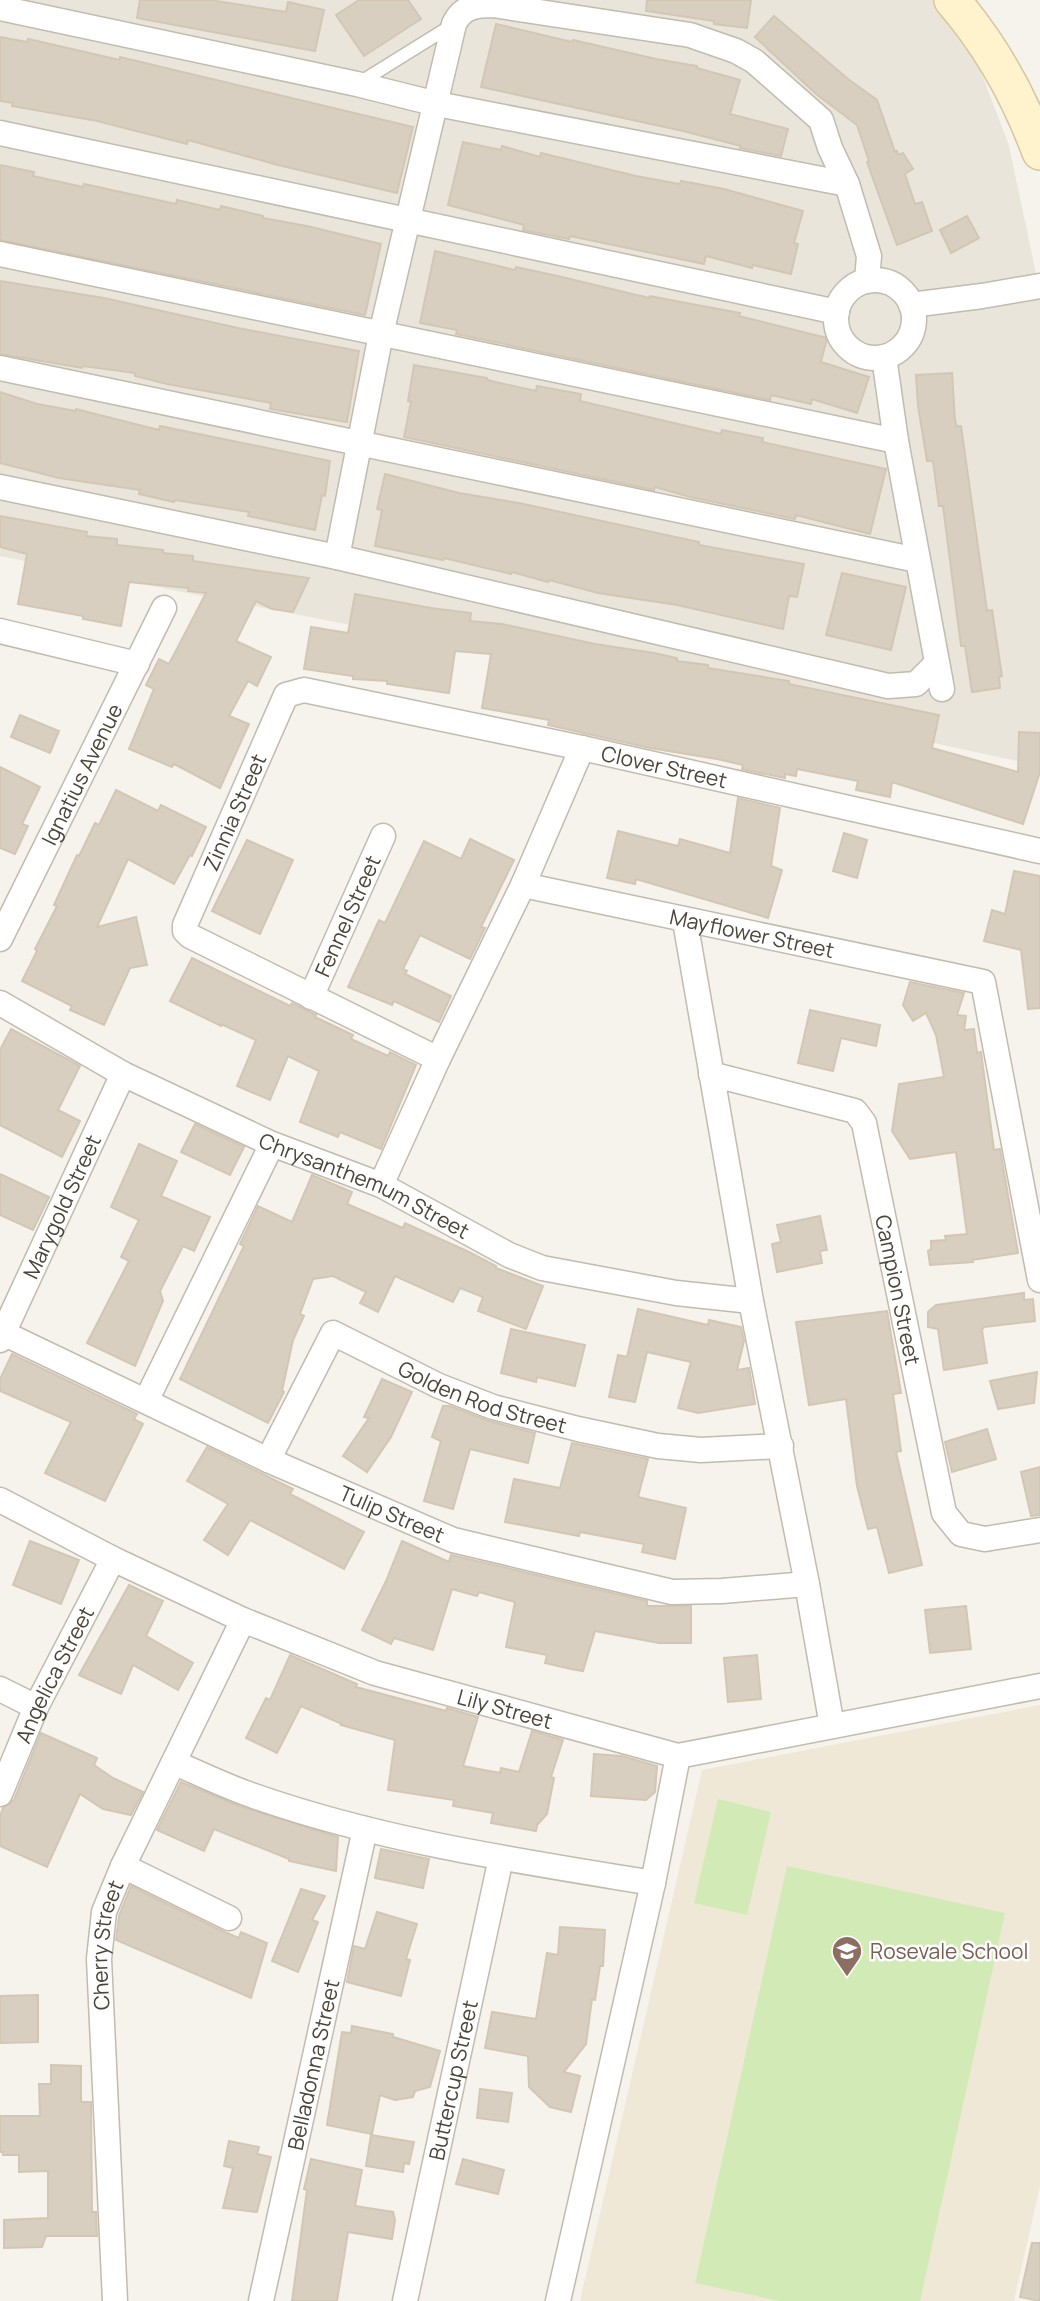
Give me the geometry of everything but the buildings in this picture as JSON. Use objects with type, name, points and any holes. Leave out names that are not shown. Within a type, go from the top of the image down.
[{"type":"main road","points":[[952,0],[982,40],[1013,90],[1040,152]]},
{"type":"street","points":[[337,557],[381,334],[454,24],[463,11],[471,7],[493,5],[690,35],[736,51],[754,61],[821,120],[830,148],[847,184],[869,256],[867,281]]},
{"type":"street","points":[[0,8],[356,84],[437,104],[847,184]]},
{"type":"street","points":[[0,133],[837,312]]},
{"type":"street","points":[[0,254],[896,441]]},
{"type":"street","points":[[867,281],[888,283],[898,288],[912,305],[914,326],[910,337],[903,346],[884,357],[873,358],[852,351],[839,333],[837,312],[847,292],[856,285],[867,281]]},
{"type":"street","points":[[912,305],[1040,286]]},
{"type":"street","points":[[884,357],[896,441],[942,689]]},
{"type":"street","points":[[0,368],[917,560]]},
{"type":"street","points":[[0,487],[337,557],[888,686],[916,684],[936,664]]},
{"type":"street","name":"Ignatius Avenue","points":[[0,939],[164,608]]},
{"type":"street","points":[[0,631],[137,664]]},
{"type":"street","name":"Clover Street","points":[[286,695],[304,690],[582,748],[1040,850]]},
{"type":"street","name":"Zinnia Street","points":[[286,695],[185,925],[185,931],[190,936],[311,997]]},
{"type":"street","points":[[381,1185],[438,1059],[523,885],[582,748]]},
{"type":"street","name":"Fennel Street","points":[[311,997],[383,836]]},
{"type":"street","name":"Mayflower Street","points":[[523,885],[983,982],[1040,1280]]},
{"type":"street","points":[[685,921],[751,1301],[832,1726]]},
{"type":"street","points":[[311,997],[438,1059]]},
{"type":"street","name":"Chrysanthemum Street","points":[[0,1003],[123,1074],[272,1144],[381,1185],[509,1255],[542,1268],[676,1293],[751,1301]]},
{"type":"street","name":"Marygold Street","points":[[2,1337],[123,1074]]},
{"type":"street","name":"Campion Street","points":[[711,1074],[855,1111],[864,1122],[944,1513],[961,1534],[985,1539],[1040,1530]]},
{"type":"street","points":[[146,1401],[272,1144]]},
{"type":"street","name":"Golden Rod Street","points":[[268,1460],[333,1333],[439,1386],[493,1407],[578,1429],[658,1446],[701,1450],[780,1446]]},
{"type":"street","name":"Tulip Street","points":[[2,1337],[146,1401],[268,1460],[453,1540],[671,1592],[807,1584]]},
{"type":"street","name":"Lily Street","points":[[0,1500],[113,1559],[243,1620],[375,1672],[678,1756],[1040,1686]]},
{"type":"street","name":"Angelica Street","points":[[0,1794],[36,1707],[113,1559]]},
{"type":"street","name":"Cherry Street","points":[[115,2301],[99,1959],[104,1912],[123,1866],[243,1620]]},
{"type":"street","points":[[0,1689],[36,1707]]},
{"type":"street","points":[[558,2301],[653,1883],[678,1756]]},
{"type":"street","points":[[175,1763],[253,1796],[365,1829],[501,1858],[653,1883]]},
{"type":"street","name":"Belladonna Street","points":[[261,2301],[365,1829]]},
{"type":"street","name":"Buttercup Street","points":[[405,2301],[501,1858]]},
{"type":"street","points":[[123,1866],[229,1919]]},
{"type":"lane","points":[[356,84],[454,24]]},
{"type":"shaded area","points":[[0,0],[939,0],[971,45],[1009,146],[1040,292],[1040,766],[782,710],[0,556]]},
{"type":"shaded area","name":"Rosevale School","points":[[1040,1705],[1040,2186],[1014,2301],[580,2301],[702,1770]]},
{"type":"green space","points":[[718,1799],[771,1812],[747,1915],[694,1903]]},
{"type":"green space","points":[[787,1866],[1005,1913],[920,2301],[780,2301],[695,2283]]},
{"type":"place","name":"Rosevale School","points":[[847,1978]]}]
